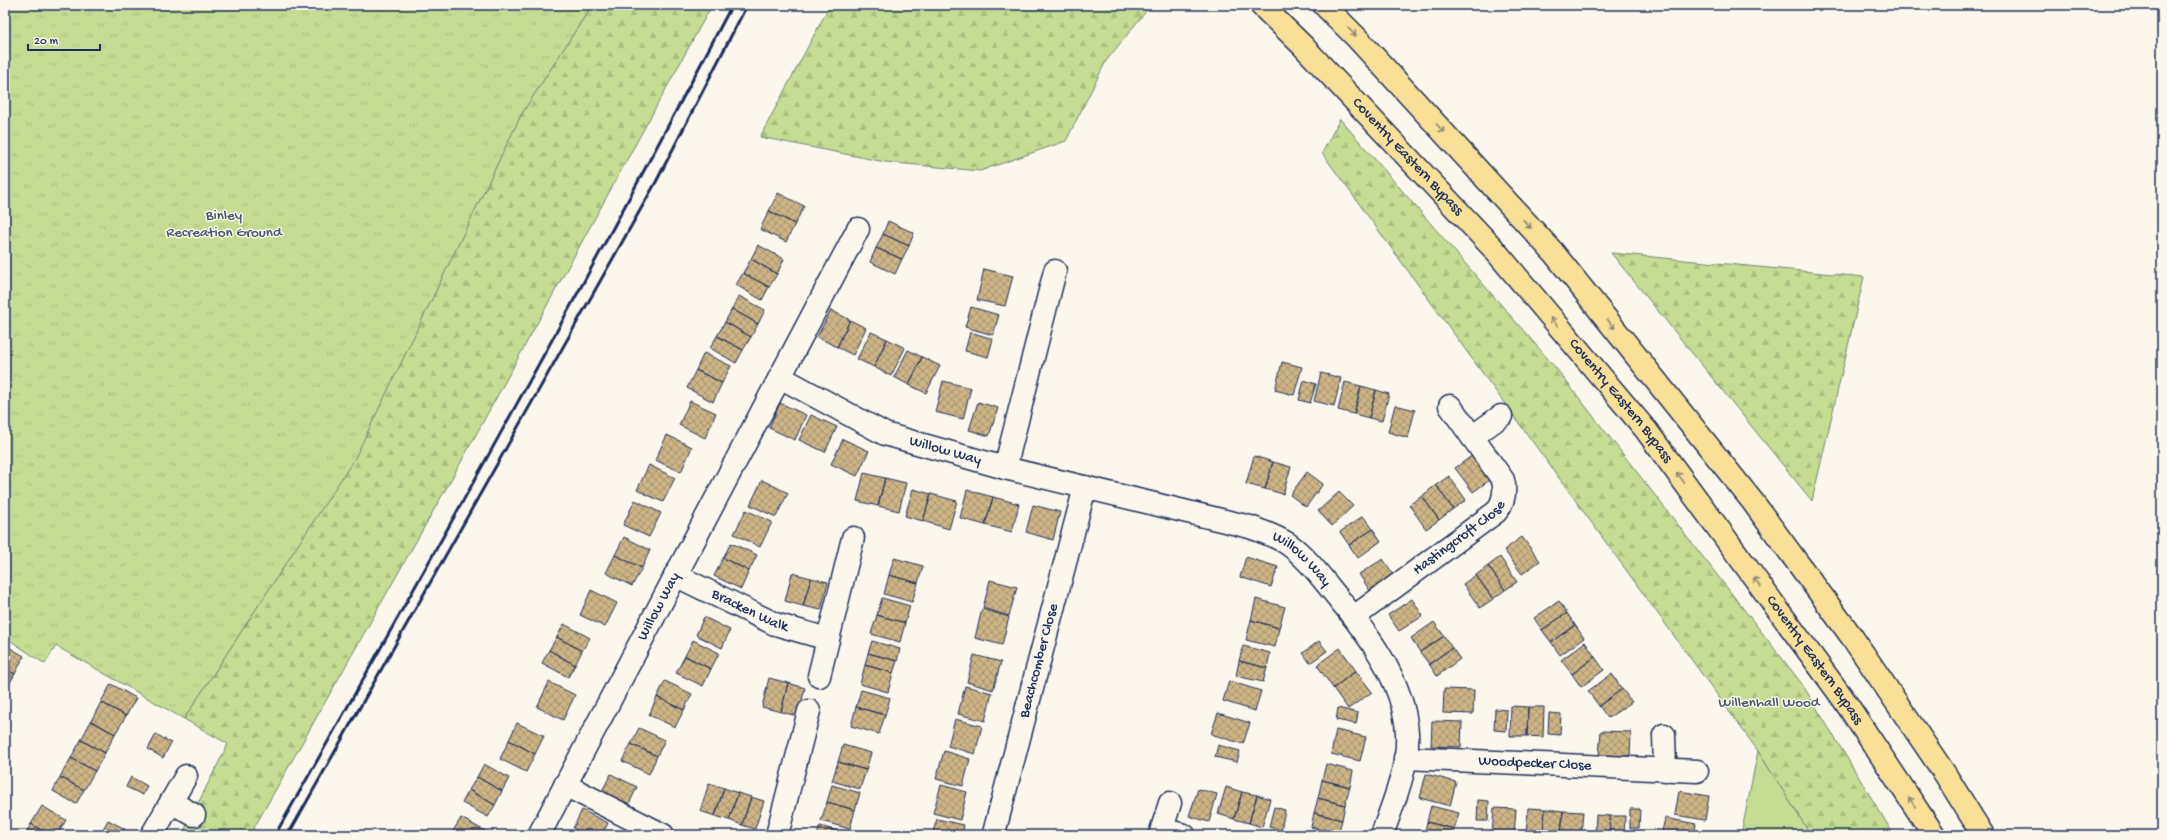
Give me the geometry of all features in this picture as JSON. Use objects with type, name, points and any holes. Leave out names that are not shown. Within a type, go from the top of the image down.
[{"type":"highway","name":"Coventry Eastern Bypass","points":[[1261,5],[1303,46],[1492,247],[1646,430],[1842,697],[1934,835]]},
{"type":"highway","points":[[1324,5],[1357,38],[1553,252],[1754,502],[1852,637],[1945,774],[1983,835]]},
{"type":"street","name":"Willow Way","points":[[539,835],[858,229]]},
{"type":"street","points":[[1005,468],[1055,271]]},
{"type":"street","name":"Willow Way","points":[[780,378],[885,434],[1005,468],[1250,527],[1272,535],[1289,545],[1304,558],[1354,617],[1390,674],[1405,713],[1407,734],[1405,758],[1400,781],[1382,835]]},
{"type":"street","name":"Hastingcroft Close","points":[[1354,617],[1491,516],[1500,507],[1505,494],[1503,480],[1450,406]]},
{"type":"street","points":[[1472,437],[1501,416]]},
{"type":"street","name":"Beachcomber Close","points":[[994,833],[1085,487]]},
{"type":"street","points":[[819,676],[852,538]]},
{"type":"street","name":"Bracken Walk","points":[[676,575],[775,624],[828,639]]},
{"type":"street","points":[[777,835],[809,711]]},
{"type":"street","points":[[1664,735],[1665,770]]},
{"type":"street","name":"Woodpecker Close","points":[[1405,758],[1697,771]]},
{"type":"street","points":[[152,835],[186,776]]},
{"type":"street","points":[[565,785],[662,835]]},
{"type":"street","points":[[171,802],[194,815]]},
{"type":"street","points":[[1170,803],[1161,832],[1184,835]]},
{"type":"green space","name":"Binley Recreation Ground","points":[[5,5],[592,5],[521,115],[355,458],[184,719],[56,646],[45,664],[5,637]]},
{"type":"green space","points":[[592,5],[712,5],[461,462],[250,835],[182,835],[228,744],[184,719],[355,457],[521,115]]},
{"type":"green space","points":[[830,5],[1151,5],[1106,61],[1066,141],[980,171],[885,162],[760,137]]},
{"type":"green space","name":"Willenhall Wood","points":[[1340,119],[1555,367],[1802,684],[1894,835],[1811,835],[1758,751],[1322,153]]},
{"type":"green space","points":[[1611,253],[1864,277],[1812,501]]},
{"type":"green space","points":[[1758,751],[1811,835],[1741,835]]},
{"type":"building","points":[[778,193],[804,206],[795,224],[769,211]]},
{"type":"building","points":[[769,211],[795,224],[786,242],[760,229]]},
{"type":"building","points":[[888,221],[914,233],[909,246],[883,234]]},
{"type":"building","points":[[883,234],[909,246],[902,259],[876,248]]},
{"type":"building","points":[[758,245],[784,259],[777,274],[751,259]]},
{"type":"building","points":[[876,248],[902,259],[895,274],[870,262]]},
{"type":"building","points":[[751,259],[777,274],[769,287],[743,273]]},
{"type":"building","points":[[984,269],[1013,276],[1005,306],[977,300]]},
{"type":"building","points":[[743,273],[769,287],[762,300],[736,285]]},
{"type":"building","points":[[739,296],[765,310],[758,324],[732,309]]},
{"type":"building","points":[[971,307],[999,315],[993,335],[965,327]]},
{"type":"building","points":[[732,309],[758,324],[751,337],[725,322]]},
{"type":"building","points":[[831,310],[850,320],[837,347],[817,337]]},
{"type":"building","points":[[850,320],[866,328],[853,355],[837,347]]},
{"type":"building","points":[[725,322],[751,337],[743,350],[717,336]]},
{"type":"building","points":[[871,332],[887,339],[874,367],[857,359]]},
{"type":"building","points":[[970,332],[993,339],[988,357],[965,351]]},
{"type":"building","points":[[717,336],[743,350],[736,363],[710,348]]},
{"type":"building","points":[[887,339],[905,348],[891,376],[874,367]]},
{"type":"building","points":[[908,350],[922,357],[909,385],[894,377]]},
{"type":"building","points":[[704,353],[731,366],[722,383],[696,370]]},
{"type":"building","points":[[922,357],[940,366],[926,393],[909,385]]},
{"type":"building","points":[[1282,362],[1302,367],[1294,395],[1275,390]]},
{"type":"building","points":[[696,370],[722,383],[713,402],[687,388]]},
{"type":"building","points":[[1321,373],[1341,378],[1334,406],[1314,401]]},
{"type":"building","points":[[1304,380],[1316,384],[1310,403],[1299,400]]},
{"type":"building","points":[[943,381],[971,388],[963,419],[935,412]]},
{"type":"building","points":[[1345,382],[1361,386],[1354,414],[1338,410]]},
{"type":"building","points":[[1361,386],[1376,390],[1369,418],[1354,414]]},
{"type":"building","points":[[1376,390],[1389,394],[1382,421],[1369,418]]},
{"type":"building","points":[[690,401],[716,413],[705,438],[679,425]]},
{"type":"building","points":[[978,402],[998,408],[989,436],[969,430]]},
{"type":"building","points":[[780,403],[806,415],[795,440],[769,428]]},
{"type":"building","points":[[1395,405],[1415,410],[1408,438],[1388,432]]},
{"type":"building","points":[[811,415],[837,427],[825,452],[799,440]]},
{"type":"building","points":[[667,435],[692,447],[681,472],[655,460]]},
{"type":"building","points":[[843,439],[869,451],[857,476],[831,464]]},
{"type":"building","points":[[1473,455],[1491,479],[1473,492],[1455,468]]},
{"type":"building","points":[[1254,456],[1273,462],[1265,489],[1246,484]]},
{"type":"building","points":[[1273,462],[1291,467],[1283,494],[1265,489]]},
{"type":"building","points":[[649,465],[675,478],[663,502],[637,490]]},
{"type":"building","points":[[1307,472],[1323,484],[1306,507],[1290,495]]},
{"type":"building","points":[[864,473],[885,478],[878,506],[857,501]]},
{"type":"building","points":[[1449,476],[1466,500],[1453,509],[1436,485]]},
{"type":"building","points":[[885,478],[906,483],[899,511],[878,506]]},
{"type":"building","points":[[762,480],[788,493],[776,517],[750,505]]},
{"type":"building","points":[[1436,485],[1453,509],[1439,520],[1422,496]]},
{"type":"building","points":[[913,489],[931,494],[923,521],[905,516]]},
{"type":"building","points":[[967,490],[993,497],[985,525],[960,518]]},
{"type":"building","points":[[1339,492],[1353,506],[1332,526],[1318,511]]},
{"type":"building","points":[[931,494],[957,501],[949,529],[923,521]]},
{"type":"building","points":[[1422,496],[1439,520],[1426,529],[1409,505]]},
{"type":"building","points":[[993,497],[1019,504],[1012,532],[985,525]]},
{"type":"building","points":[[635,500],[661,513],[649,537],[623,525]]},
{"type":"building","points":[[1033,505],[1060,512],[1053,540],[1026,532]]},
{"type":"building","points":[[746,510],[772,522],[760,547],[734,534]]},
{"type":"building","points":[[1363,516],[1373,529],[1349,545],[1340,532]]},
{"type":"building","points":[[1373,529],[1381,541],[1358,558],[1349,545]]},
{"type":"building","points":[[624,537],[650,550],[642,568],[615,555]]},
{"type":"building","points":[[1522,537],[1540,561],[1522,574],[1504,550]]},
{"type":"building","points":[[731,543],[757,555],[749,571],[723,558]]},
{"type":"building","points":[[615,555],[642,568],[632,586],[606,573]]},
{"type":"building","points":[[1246,557],[1278,567],[1271,587],[1240,577]]},
{"type":"building","points":[[1500,557],[1517,582],[1505,590],[1488,566]]},
{"type":"building","points":[[723,558],[749,571],[741,589],[714,576]]},
{"type":"building","points":[[894,558],[923,566],[918,583],[889,575]]},
{"type":"building","points":[[1383,559],[1394,575],[1370,591],[1359,574]]},
{"type":"building","points":[[1488,566],[1505,590],[1493,599],[1476,575]]},
{"type":"building","points":[[792,573],[811,578],[803,606],[785,601]]},
{"type":"building","points":[[889,575],[918,583],[912,602],[884,594]]},
{"type":"building","points":[[1476,575],[1493,599],[1480,608],[1463,584]]},
{"type":"building","points":[[811,578],[828,582],[821,610],[803,606]]},
{"type":"building","points":[[990,580],[1017,587],[1009,616],[983,608]]},
{"type":"building","points":[[591,590],[617,603],[605,627],[580,615]]},
{"type":"building","points":[[882,598],[910,606],[905,623],[877,615]]},
{"type":"building","points":[[1256,599],[1285,607],[1279,628],[1251,620]]},
{"type":"building","points":[[1412,599],[1423,616],[1399,631],[1388,615]]},
{"type":"building","points":[[1559,601],[1567,613],[1542,630],[1534,618]]},
{"type":"building","points":[[982,609],[1009,617],[1002,645],[975,638]]},
{"type":"building","points":[[1567,613],[1575,625],[1551,642],[1542,630]]},
{"type":"building","points":[[877,615],[905,623],[900,642],[871,634]]},
{"type":"building","points":[[704,617],[730,630],[722,648],[696,635]]},
{"type":"building","points":[[1251,620],[1279,628],[1275,647],[1246,640]]},
{"type":"building","points":[[1434,622],[1444,636],[1420,652],[1411,638]]},
{"type":"building","points":[[564,624],[590,638],[582,651],[557,637]]},
{"type":"building","points":[[1575,625],[1584,638],[1560,655],[1551,642]]},
{"type":"building","points":[[1444,636],[1452,648],[1429,664],[1420,652]]},
{"type":"building","points":[[557,637],[582,651],[575,665],[549,650]]},
{"type":"building","points":[[693,640],[719,653],[711,669],[685,656]]},
{"type":"building","points":[[872,641],[900,649],[897,661],[868,653]]},
{"type":"building","points":[[1319,641],[1327,651],[1310,663],[1303,653]]},
{"type":"building","points":[[1585,642],[1595,657],[1572,674],[1561,660]]},
{"type":"building","points":[[5,645],[24,656],[15,674],[5,669]]},
{"type":"building","points":[[1243,646],[1270,653],[1267,668],[1239,661]]},
{"type":"building","points":[[1340,648],[1356,671],[1333,688],[1317,665]]},
{"type":"building","points":[[1452,648],[1460,659],[1437,676],[1429,664]]},
{"type":"building","points":[[549,650],[575,665],[568,677],[542,663]]},
{"type":"building","points":[[868,653],[897,661],[893,673],[865,665]]},
{"type":"building","points":[[974,655],[1001,662],[993,690],[967,682]]},
{"type":"building","points":[[685,656],[711,669],[703,686],[676,673]]},
{"type":"building","points":[[1595,657],[1604,670],[1581,687],[1572,674]]},
{"type":"building","points":[[1239,661],[1267,668],[1263,682],[1236,676]]},
{"type":"building","points":[[865,665],[893,673],[888,692],[860,684]]},
{"type":"building","points":[[5,669],[15,674],[5,691]]},
{"type":"building","points":[[1356,671],[1372,692],[1348,709],[1333,688]]},
{"type":"building","points":[[1612,674],[1622,689],[1599,706],[1588,691]]},
{"type":"building","points":[[769,678],[788,683],[781,712],[762,707]]},
{"type":"building","points":[[665,681],[692,694],[684,710],[657,697]]},
{"type":"building","points":[[1229,681],[1261,691],[1255,711],[1223,701]]},
{"type":"building","points":[[549,682],[575,695],[563,720],[537,707]]},
{"type":"building","points":[[788,683],[805,688],[798,716],[781,712]]},
{"type":"building","points":[[111,684],[136,698],[126,716],[101,702]]},
{"type":"building","points":[[965,686],[992,693],[985,721],[958,714]]},
{"type":"building","points":[[1444,689],[1474,690],[1473,714],[1443,713]]},
{"type":"building","points":[[1622,689],[1632,702],[1608,718],[1599,706]]},
{"type":"building","points":[[861,690],[890,698],[885,715],[856,707]]},
{"type":"building","points":[[657,697],[684,710],[675,727],[649,715]]},
{"type":"building","points":[[101,702],[126,716],[115,734],[91,721]]},
{"type":"building","points":[[1511,706],[1528,707],[1527,736],[1510,736]]},
{"type":"building","points":[[856,707],[885,715],[879,734],[851,726]]},
{"type":"building","points":[[1528,707],[1544,707],[1543,737],[1527,736]]},
{"type":"building","points":[[1338,708],[1358,713],[1356,724],[1336,720]]},
{"type":"building","points":[[1495,709],[1507,710],[1506,731],[1494,730]]},
{"type":"building","points":[[1218,713],[1250,723],[1243,744],[1211,734]]},
{"type":"building","points":[[1549,713],[1561,714],[1560,735],[1548,734]]},
{"type":"building","points":[[955,719],[982,726],[975,754],[948,746]]},
{"type":"building","points":[[91,721],[115,734],[105,753],[81,740]]},
{"type":"building","points":[[1432,721],[1462,722],[1461,747],[1431,746]]},
{"type":"building","points":[[517,723],[544,736],[535,754],[509,740]]},
{"type":"building","points":[[639,728],[665,740],[657,756],[631,744]]},
{"type":"building","points":[[1336,730],[1366,737],[1360,761],[1331,754]]},
{"type":"building","points":[[1601,731],[1631,732],[1630,756],[1599,755]]},
{"type":"building","points":[[156,734],[171,743],[163,758],[148,749]]},
{"type":"building","points":[[81,740],[105,753],[95,771],[71,758]]},
{"type":"building","points":[[509,740],[535,754],[526,772],[500,759]]},
{"type":"building","points":[[631,744],[657,756],[649,774],[622,761]]},
{"type":"building","points":[[843,745],[871,753],[866,770],[838,762]]},
{"type":"building","points":[[1218,745],[1240,751],[1237,762],[1215,757]]},
{"type":"building","points":[[944,751],[970,759],[963,786],[936,779]]},
{"type":"building","points":[[71,758],[95,771],[84,790],[60,777]]},
{"type":"building","points":[[838,762],[866,770],[860,789],[832,781]]},
{"type":"building","points":[[484,764],[509,778],[502,791],[477,777]]},
{"type":"building","points":[[1326,764],[1353,771],[1350,787],[1322,780]]},
{"type":"building","points":[[611,774],[637,787],[629,804],[602,791]]},
{"type":"building","points":[[1426,774],[1456,782],[1450,806],[1420,798]]},
{"type":"building","points":[[60,777],[84,790],[76,804],[53,791]]},
{"type":"building","points":[[131,777],[147,786],[143,795],[126,787]]},
{"type":"building","points":[[477,777],[502,791],[495,805],[469,790]]},
{"type":"building","points":[[1322,780],[1350,787],[1345,805],[1318,798]]},
{"type":"building","points":[[709,783],[724,788],[715,816],[700,811]]},
{"type":"building","points":[[832,785],[860,793],[855,810],[827,802]]},
{"type":"building","points":[[941,785],[967,792],[960,820],[933,813]]},
{"type":"building","points":[[1226,787],[1242,792],[1234,819],[1218,814]]},
{"type":"building","points":[[724,788],[738,793],[729,820],[715,816]]},
{"type":"building","points":[[1198,789],[1217,794],[1209,822],[1189,816]]},
{"type":"building","points":[[469,790],[495,805],[488,817],[462,803]]},
{"type":"building","points":[[1679,791],[1709,796],[1705,820],[1675,815]]},
{"type":"building","points":[[1242,792],[1257,795],[1249,823],[1234,819]]},
{"type":"building","points":[[738,793],[751,797],[742,825],[729,820]]},
{"type":"building","points":[[1257,795],[1270,799],[1262,827],[1249,823]]},
{"type":"building","points":[[751,797],[764,801],[755,829],[742,825]]},
{"type":"building","points":[[1318,798],[1345,805],[1342,820],[1314,813]]},
{"type":"building","points":[[1478,800],[1489,801],[1488,821],[1477,821]]},
{"type":"building","points":[[827,802],[855,810],[850,829],[821,821]]},
{"type":"building","points":[[42,806],[66,820],[57,835],[50,835],[31,824]]},
{"type":"building","points":[[1431,806],[1459,813],[1454,829],[1427,822]]},
{"type":"building","points":[[1274,807],[1285,810],[1281,830],[1269,827]]},
{"type":"building","points":[[1494,808],[1516,809],[1514,835],[1492,835]]},
{"type":"building","points":[[1528,808],[1545,809],[1543,835],[1526,835]]},
{"type":"building","points":[[1545,809],[1563,811],[1561,835],[1543,835]]},
{"type":"building","points":[[1630,809],[1640,809],[1639,828],[1630,828]]},
{"type":"building","points":[[582,810],[608,823],[602,835],[588,835],[573,828]]},
{"type":"building","points":[[1563,811],[1583,812],[1581,835],[1561,835]]},
{"type":"building","points":[[1314,813],[1342,820],[1338,834],[1311,827]]},
{"type":"building","points":[[1596,815],[1610,816],[1609,835],[1595,835]]},
{"type":"building","points":[[1610,816],[1625,816],[1624,835],[1609,835]]},
{"type":"building","points":[[461,818],[487,832],[485,835],[460,835],[453,831]]},
{"type":"building","points":[[1665,818],[1696,824],[1694,835],[1676,835],[1662,832]]},
{"type":"building","points":[[937,819],[964,825],[962,835],[932,835]]},
{"type":"building","points":[[108,820],[125,829],[121,835],[115,835],[103,829]]},
{"type":"building","points":[[1427,822],[1454,829],[1453,835],[1424,835]]},
{"type":"building","points":[[31,824],[50,835],[25,835]]},
{"type":"building","points":[[820,826],[848,834],[817,835]]},
{"type":"railway","points":[[275,835],[507,422],[621,214],[732,5]]},
{"type":"railway","points":[[288,835],[656,182],[747,5]]}]
